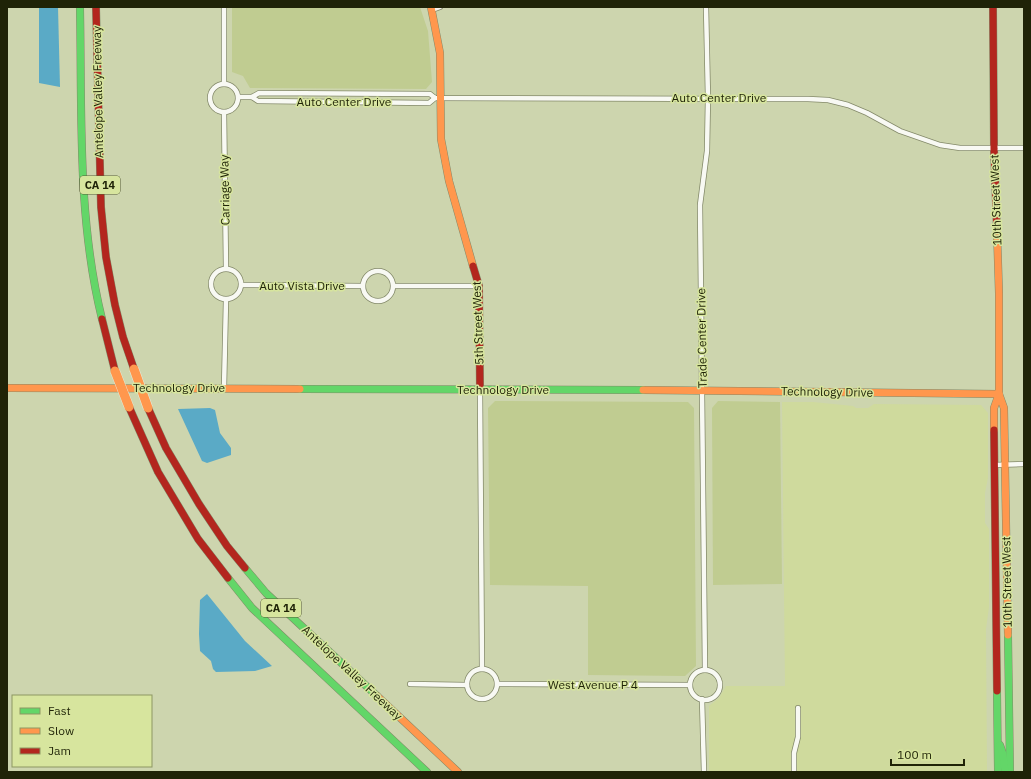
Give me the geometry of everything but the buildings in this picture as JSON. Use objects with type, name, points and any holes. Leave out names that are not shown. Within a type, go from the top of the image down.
[{"type":"main road","name":"Antelope Valley Freeway","points":[[80,7],[83,185],[89,250],[95,289],[115,371],[129,407],[158,472],[198,540],[252,608],[427,772]]},
{"type":"main road","name":"Antelope Valley Freeway","points":[[96,7],[102,214],[106,257],[123,337],[148,408],[166,448],[199,504],[227,546],[266,593],[458,772]]},
{"type":"main road","name":"10th Street West","points":[[993,7],[994,149],[999,394],[1004,408],[1010,772]]},
{"type":"main road","name":"5th Street West","points":[[434,8],[440,53],[438,98],[442,139],[450,181],[479,286],[480,390]]},
{"type":"main road","name":"Technology Drive","points":[[7,388],[702,390],[999,394]]},
{"type":"main road","name":"10th Street West","points":[[998,772],[994,408],[999,394]]},
{"type":"main road","points":[[998,737],[1003,754],[1004,772]]},
{"type":"street","points":[[224,7],[224,84]]},
{"type":"street","name":"Trade Center Drive","points":[[705,670],[700,205],[707,151],[708,98],[706,7]]},
{"type":"street","points":[[224,84],[231,85],[235,89],[238,97],[233,108],[224,112],[214,107],[210,100],[214,88],[224,84]]},
{"type":"street","name":"Auto Center Drive","points":[[238,97],[252,97],[258,93],[274,93],[430,94],[438,98],[808,98],[828,100],[848,105],[861,110],[900,131],[940,145],[960,148],[1024,148]]},
{"type":"street","name":"Auto Center Drive","points":[[252,97],[258,102],[354,103],[429,103],[438,98]]},
{"type":"street","name":"Carriage Way","points":[[224,112],[226,268]]},
{"type":"street","points":[[226,268],[237,274],[242,285],[240,291],[234,297],[226,300],[218,298],[213,293],[210,284],[215,274],[226,268]]},
{"type":"street","points":[[378,270],[386,272],[392,279],[394,286],[389,297],[385,300],[378,301],[367,297],[363,286],[367,275],[378,270]]},
{"type":"street","name":"Auto Vista Drive","points":[[242,285],[363,286]]},
{"type":"street","points":[[394,286],[479,286]]},
{"type":"street","points":[[224,388],[226,300]]},
{"type":"street","name":"5th Street West","points":[[480,390],[482,670]]},
{"type":"street","points":[[994,465],[1024,464]]},
{"type":"street","points":[[482,670],[491,673],[495,677],[497,684],[494,693],[490,697],[480,699],[475,698],[471,694],[467,685],[473,672],[482,670]]},
{"type":"street","points":[[705,670],[718,677],[720,687],[716,695],[702,700],[693,694],[690,685],[695,674],[705,670]]},
{"type":"street","points":[[410,684],[467,685]]},
{"type":"street","name":"West Avenue P 4","points":[[497,684],[690,685]]},
{"type":"street","points":[[702,700],[704,772]]},
{"type":"street","points":[[794,772],[794,753],[798,737],[798,708]]},
{"type":"shaded area","points":[[232,7],[420,7],[428,31],[432,82],[426,89],[250,88],[243,76],[232,72]]},
{"type":"shaded area","points":[[495,401],[688,402],[694,408],[696,666],[685,676],[588,675],[588,586],[490,585],[488,408]]},
{"type":"shaded area","points":[[718,401],[780,402],[782,584],[713,585],[712,408]]},
{"type":"shaded area","points":[[782,402],[813,402],[853,406],[856,408],[868,408],[874,404],[981,405],[988,413],[988,478],[985,493],[985,523],[989,529],[989,607],[986,629],[987,772],[709,772],[709,706],[719,698],[726,686],[785,686]]},
{"type":"water","points":[[39,7],[58,7],[60,87],[39,83]]},
{"type":"water","points":[[210,408],[215,410],[220,433],[231,448],[231,455],[207,463],[202,461],[178,409]]},
{"type":"water","points":[[207,594],[245,641],[272,666],[255,671],[216,672],[213,669],[211,661],[200,651],[200,600]]},
{"type":"traffic: fast","points":[[80,7],[82,164],[88,242],[102,319]]},
{"type":"traffic: fast","points":[[300,389],[643,390]]},
{"type":"traffic: fast","points":[[245,568],[266,593],[377,696]]},
{"type":"traffic: fast","points":[[228,578],[252,608],[427,772]]},
{"type":"traffic: fast","points":[[1008,635],[1010,772]]},
{"type":"traffic: fast","points":[[997,691],[998,772]]},
{"type":"traffic: fast","points":[[1000,745],[1003,754],[1005,772]]},
{"type":"traffic: slow","points":[[431,7],[440,53],[441,139],[449,181],[473,266]]},
{"type":"traffic: slow","points":[[994,430],[994,408],[999,394],[999,293],[997,231]]},
{"type":"traffic: slow","points":[[134,369],[148,408]]},
{"type":"traffic: slow","points":[[115,371],[129,407]]},
{"type":"traffic: slow","points":[[7,388],[300,389]]},
{"type":"traffic: slow","points":[[643,390],[999,394]]},
{"type":"traffic: slow","points":[[999,394],[1004,408],[1008,635]]},
{"type":"traffic: slow","points":[[377,696],[458,772]]},
{"type":"traffic: jam","points":[[96,7],[101,207],[106,257],[115,305],[123,337],[134,369]]},
{"type":"traffic: jam","points":[[993,7],[994,149],[997,231]]},
{"type":"traffic: jam","points":[[473,266],[479,286],[480,390]]},
{"type":"traffic: jam","points":[[102,319],[115,371]]},
{"type":"traffic: jam","points":[[129,407],[158,472],[198,539],[228,578]]},
{"type":"traffic: jam","points":[[148,408],[166,448],[199,504],[227,546],[245,568]]},
{"type":"traffic: jam","points":[[994,430],[997,691]]}]
